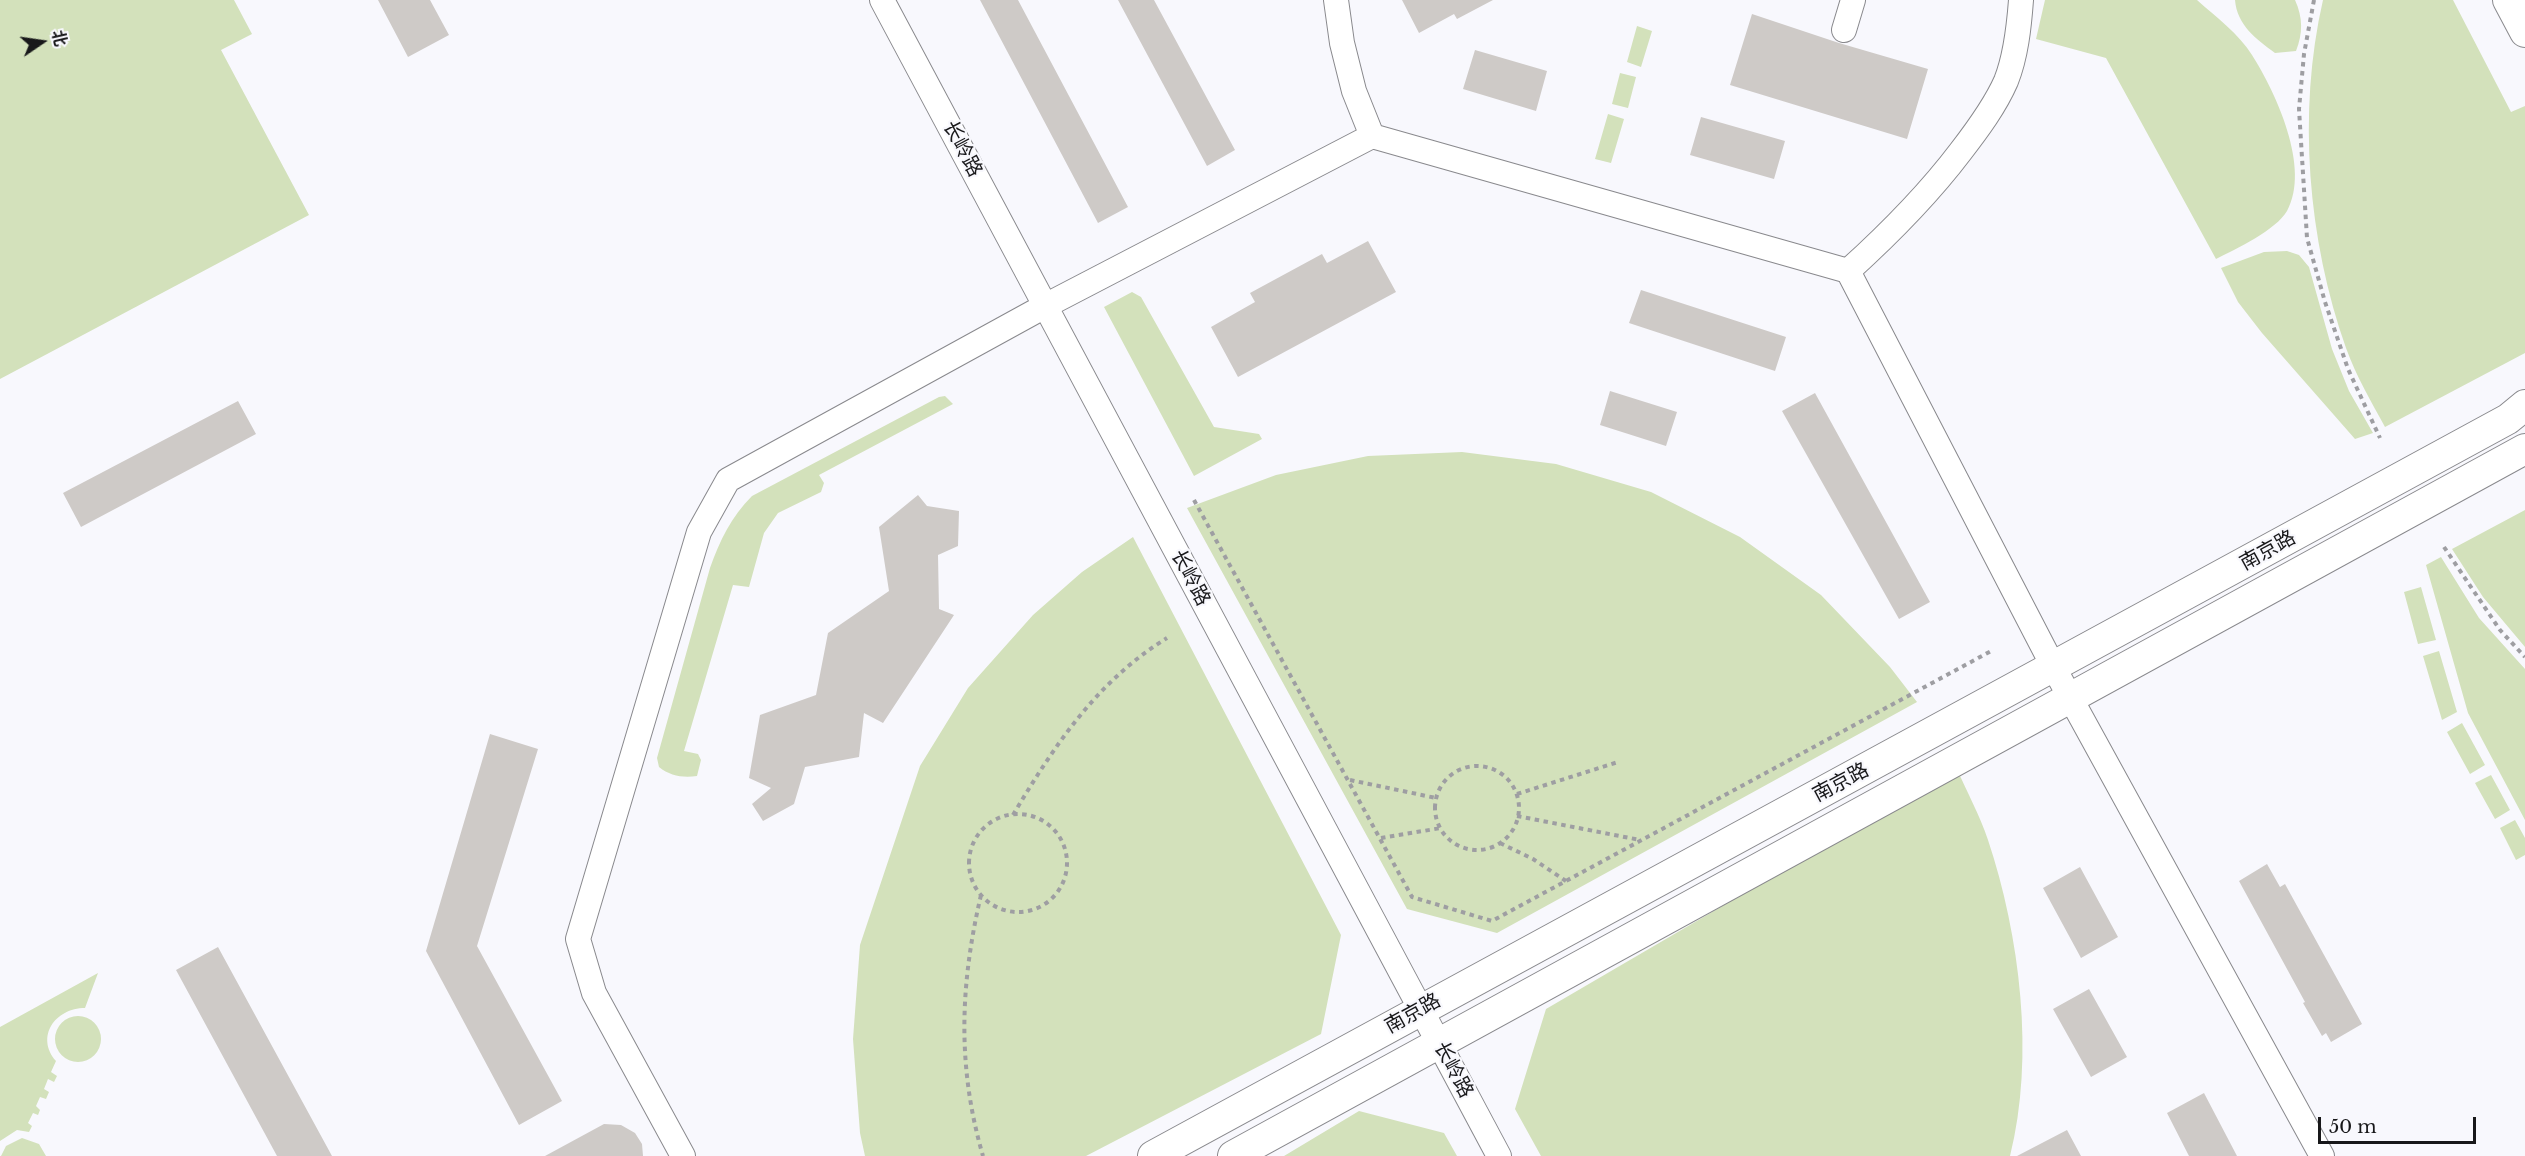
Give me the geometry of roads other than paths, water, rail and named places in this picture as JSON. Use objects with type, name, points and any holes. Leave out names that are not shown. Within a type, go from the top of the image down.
[{"type":"main road","points":[[2508,0],[2525,32]]},
{"type":"main road","name":"南京路","points":[[1153,1156],[2054,668],[2508,419],[2525,405]]},
{"type":"main road","name":"南京路","points":[[1233,1156],[2525,449]]},
{"type":"street","name":"长岭路","points":[[882,0],[1499,1156]]},
{"type":"street","points":[[1336,0],[1342,43],[1354,91],[1372,136]]},
{"type":"street","points":[[1844,30],[1853,0]]},
{"type":"street","points":[[1848,272],[1900,224],[1941,178],[1980,126],[2006,81],[2019,32],[2021,0]]},
{"type":"street","points":[[682,1156],[594,993],[578,939],[699,532],[728,480],[1045,306],[1372,136],[1848,272],[2070,698],[2322,1156]]}]
